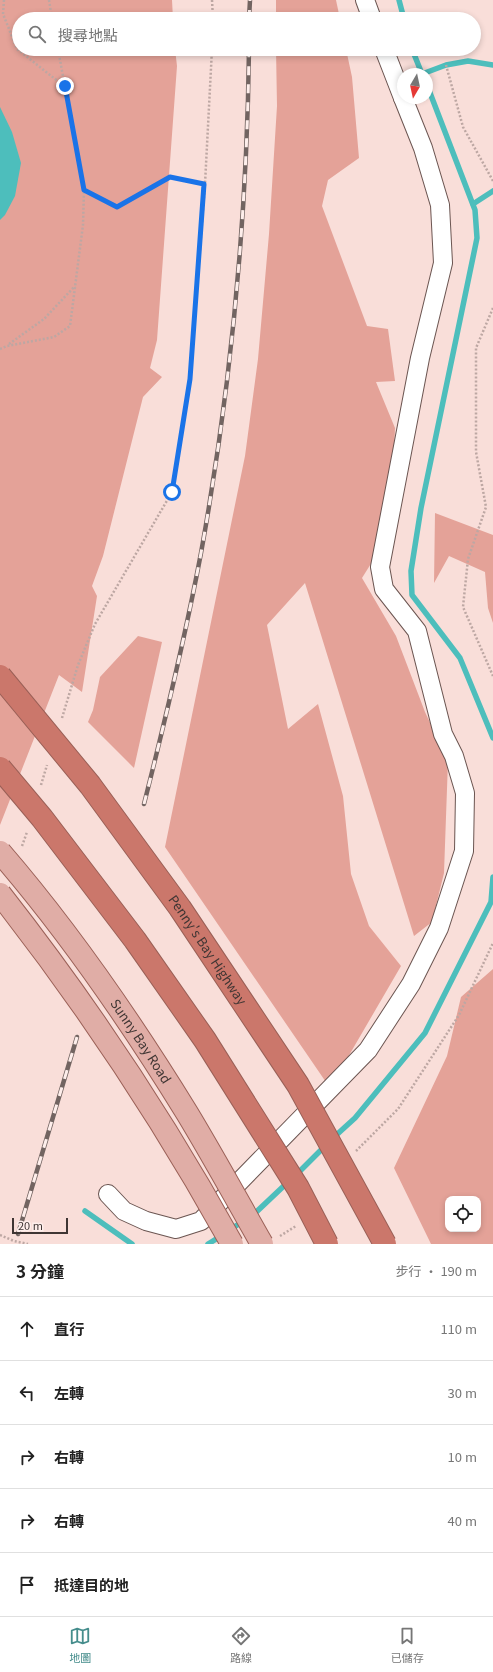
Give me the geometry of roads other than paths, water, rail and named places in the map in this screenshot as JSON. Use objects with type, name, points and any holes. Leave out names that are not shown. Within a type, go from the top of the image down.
[{"type":"highway","name":"Penny's Bay Highway","points":[[0,676],[90,785],[180,908],[298,1085],[385,1244]]},
{"type":"highway","points":[[0,768],[42,818],[135,940],[205,1040],[298,1188],[327,1244]]},
{"type":"main road","name":"Sunny Bay Road","points":[[10,852],[44,906],[142,1042],[187,1114],[262,1244]]},
{"type":"main road","name":"Sunny Bay Road","points":[[0,894],[39,944],[117,1055],[178,1149],[232,1244]]},
{"type":"lane","points":[[365,0],[369,12]]},
{"type":"lane","points":[[387,56],[397,83]]},
{"type":"lane","points":[[108,1194],[124,1211],[146,1221],[176,1229],[201,1221],[368,1050],[411,984],[439,928],[464,851],[465,794],[454,756],[443,734],[417,631],[384,589],[380,567],[420,358],[443,263],[440,205],[423,148],[405,104]]},
{"type":"water","points":[[0,107],[12,132],[21,163],[15,196],[5,215],[0,220]]},
{"type":"waterway","points":[[399,0],[402,12]]},
{"type":"waterway","points":[[415,56],[420,68]]},
{"type":"waterway","points":[[433,70],[446,65],[468,61],[493,65]]},
{"type":"waterway","points":[[433,101],[475,210],[477,238],[421,508],[411,571],[412,595],[460,658],[493,738]]},
{"type":"waterway","points":[[473,204],[493,191]]},
{"type":"waterway","points":[[333,1138],[355,1118],[425,1033],[491,902],[493,877]]},
{"type":"waterway","points":[[296,1175],[325,1146]]},
{"type":"waterway","points":[[252,1216],[288,1182]]},
{"type":"waterway","points":[[85,1211],[132,1244]]},
{"type":"waterway","points":[[228,1231],[245,1220]]},
{"type":"waterway","points":[[208,1244],[221,1236]]},
{"type":"railway","points":[[249,12],[250,0]]},
{"type":"railway","points":[[144,804],[160,742],[195,585],[212,491],[221,428],[236,302],[241,239],[248,112],[249,56]]},
{"type":"railway","points":[[18,1234],[77,1037]]}]
